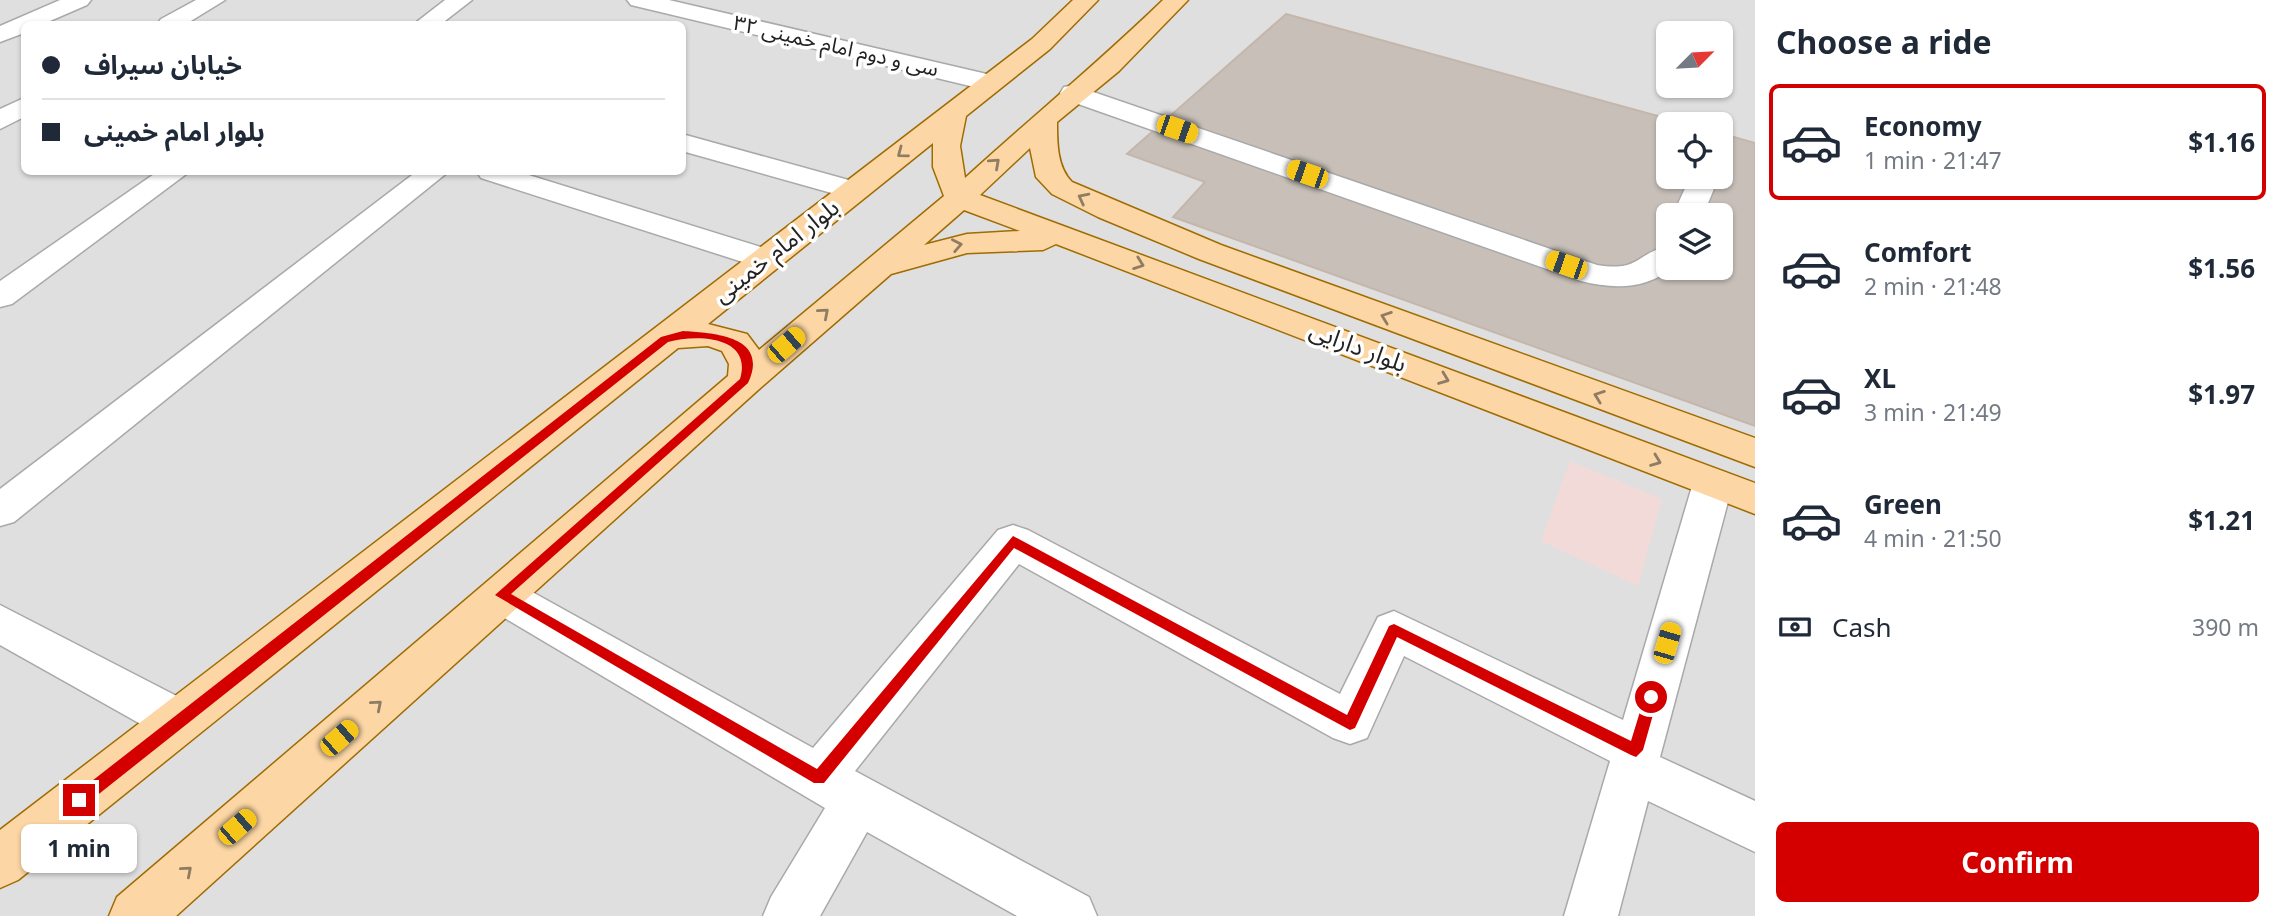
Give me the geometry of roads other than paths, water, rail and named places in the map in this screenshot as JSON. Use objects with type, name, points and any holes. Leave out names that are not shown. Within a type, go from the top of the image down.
[{"type":"main road","name":"بلوار امام خمینی","points":[[0,862],[991,83],[1059,69],[1110,66],[1176,0]]},
{"type":"main road","name":"بلوار امام خمینی","points":[[136,916],[745,381],[960,198],[1044,119],[1079,1]]},
{"type":"main road","points":[[953,113],[946,136],[944,160],[960,198]]},
{"type":"main road","name":"بلوار دارایی","points":[[1044,119],[1046,161],[1051,177],[1062,188],[1109,211],[1210,252],[1755,453]]},
{"type":"main road","name":"بلوار دارایی","points":[[960,198],[1186,281],[1755,499]]},
{"type":"main road","points":[[869,274],[948,246],[996,238],[1084,244]]},
{"type":"main road","points":[[1186,281],[1182,273],[1186,258],[1210,252]]},
{"type":"main road","points":[[665,340],[703,333],[720,336],[736,344],[745,354],[748,367],[745,381]]},
{"type":"street","points":[[31,21],[79,0]]},
{"type":"street","points":[[174,21],[213,0]]},
{"type":"street","points":[[430,21],[460,0]]},
{"type":"street","name":"سی و دوم امام خمینی ۳۲","points":[[639,0],[991,83]]},
{"type":"street","points":[[0,35],[21,25]]},
{"type":"street","points":[[1059,69],[1592,274],[1636,277],[1656,266]]},
{"type":"street","points":[[0,87],[21,91]]},
{"type":"street","points":[[0,121],[21,108]]},
{"type":"street","points":[[686,143],[853,191]]},
{"type":"street","points":[[0,296],[170,175]]},
{"type":"street","points":[[0,511],[430,175]]},
{"type":"street","points":[[500,175],[766,259]]},
{"type":"street","points":[[1591,916],[1633,759],[1713,483]]},
{"type":"street","points":[[790,916],[839,789],[1013,541],[1350,723],[1394,629],[1755,827]]},
{"type":"street","points":[[501,595],[839,789],[1070,916]]},
{"type":"street","points":[[0,623],[179,721]]}]
